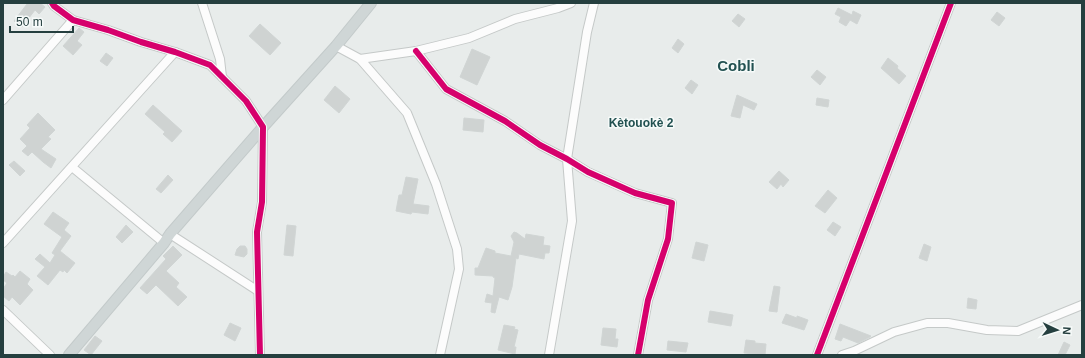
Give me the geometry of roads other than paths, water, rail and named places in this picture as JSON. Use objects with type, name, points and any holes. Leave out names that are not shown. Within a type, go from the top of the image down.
[{"type":"main road","points":[[69,355],[263,127],[336,46],[367,5]]},
{"type":"street","points":[[52,3],[73,20],[175,52],[210,65],[246,101],[263,127],[262,202],[257,232],[260,355]]},
{"type":"street","points":[[202,3],[220,59],[222,77]]},
{"type":"street","points":[[360,58],[416,51],[469,38],[515,19],[558,8],[571,3]]},
{"type":"street","points":[[549,355],[572,222],[567,159],[587,32],[594,3]]},
{"type":"street","points":[[817,355],[951,3]]},
{"type":"street","points":[[3,100],[73,20]]},
{"type":"street","points":[[336,46],[360,58],[407,113],[436,184],[457,249],[459,269],[440,355]]},
{"type":"street","points":[[416,51],[446,89],[505,121],[540,145],[588,172],[635,193],[672,204],[668,239],[648,300],[638,355]]},
{"type":"street","points":[[3,243],[175,52]]},
{"type":"street","points":[[72,167],[167,239],[258,292]]},
{"type":"street","points":[[842,355],[894,332],[927,322],[948,323],[986,330],[1018,331],[1082,304]]},
{"type":"street","points":[[3,310],[50,355]]},
{"type":"district","name":"Cobli","points":[[736,65]]},
{"type":"district","name":"Kètouokè 2","points":[[641,123]]}]
